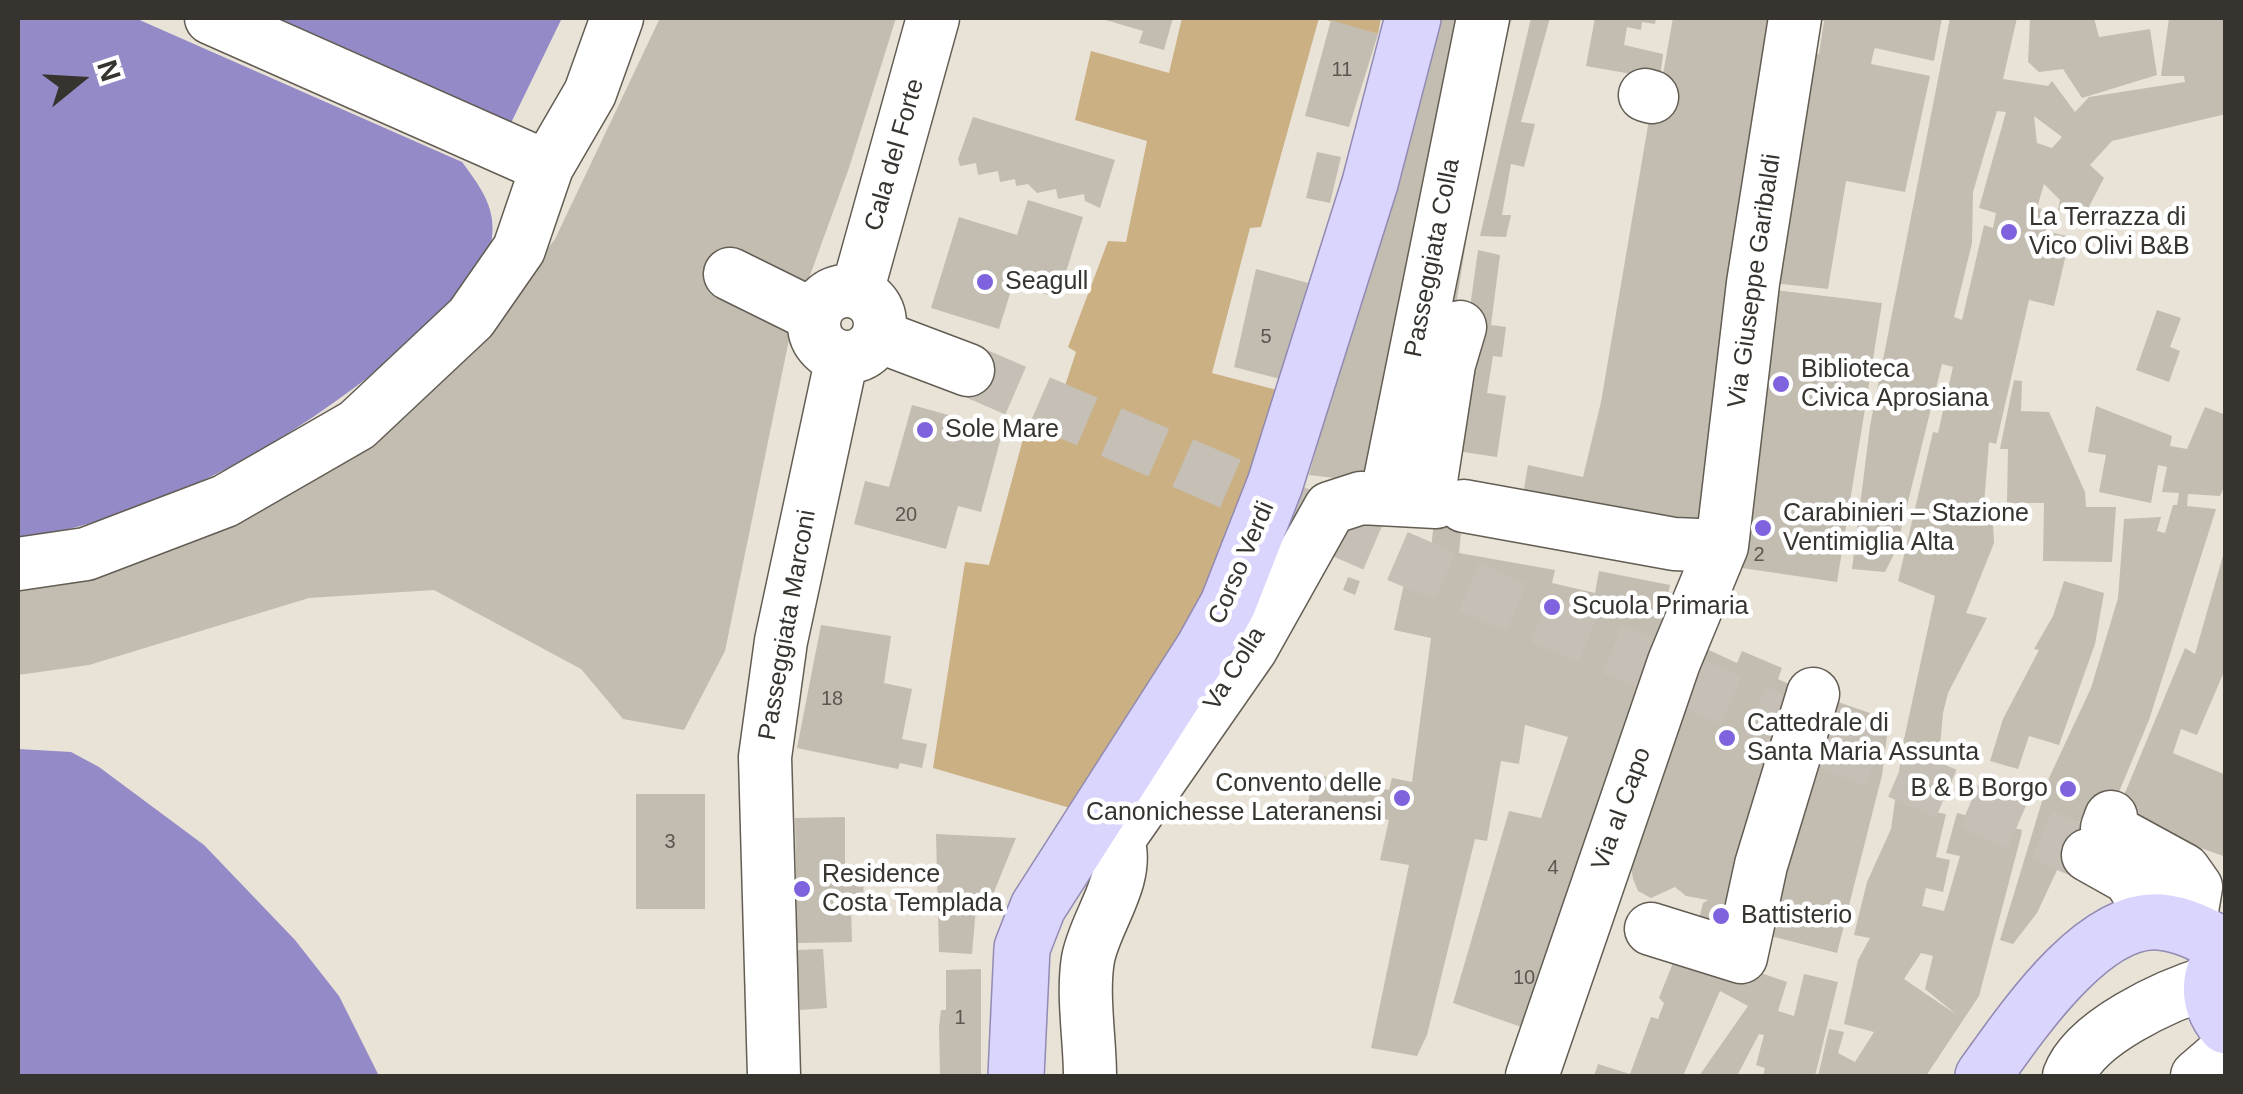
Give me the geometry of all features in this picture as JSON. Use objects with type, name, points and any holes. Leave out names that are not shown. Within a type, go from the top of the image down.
[{"type":"main road","name":"Corso Verdi","points":[[1016,1076],[1022,948],[1038,906],[1099,841],[1235,586],[1275,484],[1370,183],[1413,18]]},
{"type":"main road","points":[[1982,1076],[2072,963],[2110,938],[2205,959]]},
{"type":"street","points":[[211,18],[547,167]]},
{"type":"street","points":[[18,564],[86,554],[224,502],[357,425],[470,318],[518,249],[547,167],[590,93],[617,18]]},
{"type":"street","name":"Cala del Forte","points":[[843,320],[933,18]]},
{"type":"street","name":"Passeggiata Colla","points":[[1429,502],[1483,18]]},
{"type":"street","name":"Via Giuseppe Garibaldi","points":[[1722,546],[1745,282],[1795,18]]},
{"type":"street","points":[[741,258],[843,320],[968,370]]},
{"type":"street","name":"Passeggiata Marconi","points":[[774,1076],[765,756],[781,641],[843,320]]},
{"type":"street","points":[[1460,326],[1448,364],[1429,502],[1674,544],[1722,546]]},
{"type":"street","name":"Va Colla","points":[[1099,841],[1250,649],[1330,508],[1360,498],[1429,502]]},
{"type":"street","name":"Via al Capo","points":[[1532,1076],[1668,680],[1722,546]]},
{"type":"street","points":[[1651,929],[1741,957],[1761,865],[1813,694]]},
{"type":"street","points":[[2068,1076],[2088,1046],[2177,992],[2205,959],[2129,878],[2100,836]]},
{"type":"street","points":[[1090,1076],[1088,960],[1113,892],[1121,849],[1099,841]]},
{"type":"street","points":[[2197,1076],[2226,1051]]},
{"type":"shaded area","points":[[18,18],[135,18],[462,162],[490,210],[493,231],[486,260],[454,304],[400,352],[267,446],[221,472],[124,513],[18,540]]},
{"type":"shaded area","points":[[260,18],[562,18],[510,125]]},
{"type":"shaded area","points":[[1182,18],[1319,18],[1261,227],[1250,228],[1212,373],[1277,390],[1216,575],[1077,810],[933,768],[965,562],[989,565],[1026,428],[1049,435],[1076,352],[1068,347],[1108,241],[1126,242],[1147,141],[1075,120],[1091,51],[1169,73]]},
{"type":"shaded area","points":[[1319,18],[1381,18],[1378,34]]},
{"type":"shaded area","points":[[18,749],[71,752],[99,767],[204,845],[295,940],[339,996],[379,1076],[18,1076]]},
{"type":"building","points":[[660,18],[896,18],[849,168],[792,325],[725,651],[684,730],[623,719],[581,669],[434,590],[309,598],[89,665],[18,675],[18,580],[468,352],[555,239]]},
{"type":"building","points":[[1099,18],[1173,18],[1164,50],[1139,43],[1143,31]]},
{"type":"building","points":[[1433,18],[1512,18],[1487,109],[1427,489],[1309,475]]},
{"type":"building","points":[[1531,18],[1550,18],[1521,122],[1535,124],[1524,167],[1511,164],[1502,215],[1511,215],[1506,237],[1480,236]]},
{"type":"building","points":[[1595,18],[1656,18],[1655,24],[1642,22],[1641,30],[1627,27],[1624,45],[1663,54],[1660,79],[1586,66]]},
{"type":"building","points":[[1673,18],[1777,18],[1700,532],[1520,513],[1528,465],[1583,477],[1601,402],[1654,90],[1660,91]]},
{"type":"building","points":[[1815,18],[1942,18],[1934,61],[1875,48],[1871,64],[1930,76],[1905,192],[1846,181],[1828,289],[1764,282],[1807,51],[1819,54],[1824,21]]},
{"type":"building","points":[[1950,18],[2017,18],[2003,79],[2048,86],[2052,81],[2075,112],[2089,97],[2185,82],[2184,76],[2161,76],[2169,18],[2226,18],[2226,114],[2112,141],[2090,165],[2104,178],[2082,220],[2058,210],[2060,200],[2044,184],[2037,208],[2050,211],[2046,231],[2070,237],[2054,306],[2029,300],[1996,444],[1989,442],[1984,504],[1992,506],[1994,543],[1966,613],[1987,618],[1948,693],[1943,713],[1934,812],[1946,814],[1936,857],[1950,860],[1943,892],[1926,888],[1922,906],[1944,911],[1960,856],[1946,853],[1957,813],[2022,830],[1979,996],[1926,1076],[1818,1076],[1829,1029],[1844,1032],[1838,1053],[1855,1062],[1874,1032],[1844,1024],[1858,960],[1870,938],[1854,935],[1867,882],[1891,829],[1903,744],[1935,596],[1898,581],[1933,432],[1938,433],[1953,367],[1942,364],[1896,550],[1885,572],[1852,569],[1870,426]],"holes":[[[1997,111],[2006,112],[1979,208],[1996,213],[1993,228],[1984,225],[1962,320],[1954,317],[1972,243],[1973,192]],[[2034,116],[2062,137],[2052,148],[2037,143]],[[1921,953],[1933,956],[1925,989],[1957,1015],[1904,979]]]},
{"type":"building","points":[[2030,18],[2094,18],[2099,37],[2150,29],[2157,75],[2082,98],[2063,69],[2039,72],[2028,62]]},
{"type":"building","points":[[1331,20],[1378,34],[1349,127],[1305,116]]},
{"type":"building","points":[[973,117],[1115,160],[1100,208],[1085,201],[1084,194],[1058,199],[1056,189],[1037,193],[1028,184],[1016,186],[1015,179],[1000,182],[998,171],[978,175],[976,163],[960,166],[958,159]]},
{"type":"building","points":[[1317,152],[1341,157],[1330,203],[1306,198]]},
{"type":"building","points":[[1028,200],[1083,217],[1058,298],[1013,284],[999,329],[931,308],[959,217],[1017,235]]},
{"type":"building","points":[[1478,250],[1500,255],[1491,325],[1506,327],[1502,357],[1493,356],[1487,393],[1506,396],[1497,457],[1450,450]]},
{"type":"building","points":[[1256,269],[1308,283],[1280,379],[1234,367]]},
{"type":"building","points":[[1775,290],[1882,303],[1837,582],[1742,568]]},
{"type":"building","points":[[2157,310],[2181,318],[2170,347],[2180,351],[2169,382],[2136,370]]},
{"type":"building","points":[[2014,380],[2022,381],[2021,411],[2049,412],[2085,492],[2086,507],[2116,507],[2112,562],[2043,561],[2044,503],[2007,503],[2008,449],[2000,449]]},
{"type":"building","points":[[912,405],[1003,430],[981,512],[958,506],[946,549],[854,524],[865,481],[889,487]]},
{"type":"building","points":[[2096,406],[2172,436],[2170,446],[2187,449],[2205,407],[2226,415],[2226,483],[2220,496],[2188,494],[2187,506],[2216,509],[2149,720],[2109,816],[2086,808],[2037,913],[2013,944],[2000,940],[2049,778],[2091,688],[2118,598],[2124,519],[2161,517],[2157,531],[2165,533],[2179,493],[2162,492],[2167,467],[2158,465],[2151,503],[2099,492],[2106,455],[2088,452]]},
{"type":"building","name":"Convento delle Canonichesse Lateranensi","points":[[1465,490],[1459,553],[1555,570],[1552,583],[1595,593],[1599,571],[1670,585],[1649,682],[1527,1029],[1453,1003],[1509,811],[1541,818],[1568,737],[1525,725],[1519,764],[1501,761],[1487,841],[1475,839],[1427,1035],[1417,1056],[1371,1048],[1409,865],[1380,860],[1389,820],[1308,803],[1314,774],[1389,790],[1392,778],[1412,782],[1431,638],[1394,630],[1412,546],[1431,549],[1436,502]]},
{"type":"building","points":[[2224,552],[2226,667],[2197,735],[2181,729],[2173,753],[2226,775],[2226,857],[2115,817],[2185,648],[2195,654]]},
{"type":"building","points":[[1348,577],[1360,581],[1355,595],[1343,590]]},
{"type":"building","points":[[2064,581],[2104,593],[2095,644],[2059,745],[2029,736],[2018,769],[1990,761],[2003,719],[2039,650],[2034,649],[2053,616]]},
{"type":"building","points":[[821,625],[891,636],[884,683],[912,689],[902,739],[927,744],[922,768],[900,763],[898,769],[797,748]]},
{"type":"building","name":"Cattedrale di Santa Maria Assunta","points":[[1698,645],[1737,663],[1742,651],[1782,668],[1778,679],[1808,693],[1740,928],[1699,919],[1703,903],[1708,900],[1686,896],[1675,887],[1651,898],[1638,891],[1633,879],[1631,865]]},
{"type":"building","points":[[1818,695],[1887,719],[1888,728],[1882,775],[1837,953],[1755,932]]},
{"type":"building","points":[[636,794],[705,794],[705,909],[636,909]]},
{"type":"building","points":[[845,817],[845,874],[863,874],[864,908],[851,908],[852,942],[797,943],[795,818]]},
{"type":"building","points":[[936,834],[1016,838],[987,909],[976,907],[972,954],[939,952]]},
{"type":"building","points":[[1680,945],[1787,982],[1778,1011],[1794,1016],[1804,974],[1838,982],[1815,1076],[1763,1076],[1765,1068],[1756,1065],[1764,1035],[1759,1034],[1737,1076],[1699,1076],[1748,1006],[1720,991],[1683,1076],[1594,1076],[1598,1064],[1630,1074],[1651,1017],[1658,1019],[1664,1003],[1659,998]]},
{"type":"building","points":[[823,949],[827,1008],[800,1010],[796,950]]},
{"type":"building","points":[[981,969],[981,1076],[940,1076],[939,1027],[941,1010],[946,1010],[946,970]]},
{"type":"tunnel","points":[[968,370],[2088,855]]},
{"type":"place","name":"La Terrazza di Vico Olivi B&B","points":[[2009,232]]},
{"type":"place","name":"Seagull","points":[[985,282]]},
{"type":"place","name":"Biblioteca Civica Aprosiana","points":[[1781,384]]},
{"type":"place","name":"Sole Mare","points":[[925,430]]},
{"type":"place","name":"Carabinieri – Stazione Ventimiglia Alta","points":[[1763,528]]},
{"type":"place","name":"Scuola Primaria","points":[[1552,607]]},
{"type":"place","name":"Cattedrale di Santa Maria Assunta","points":[[1727,738]]},
{"type":"place","name":"B & B Borgo","points":[[2068,789]]},
{"type":"place","name":"Convento delle Canonichesse Lateranensi","points":[[1402,798]]},
{"type":"place","name":"Residence Costa Templada","points":[[802,889]]},
{"type":"place","name":"Battisterio","points":[[1721,916]]}]
